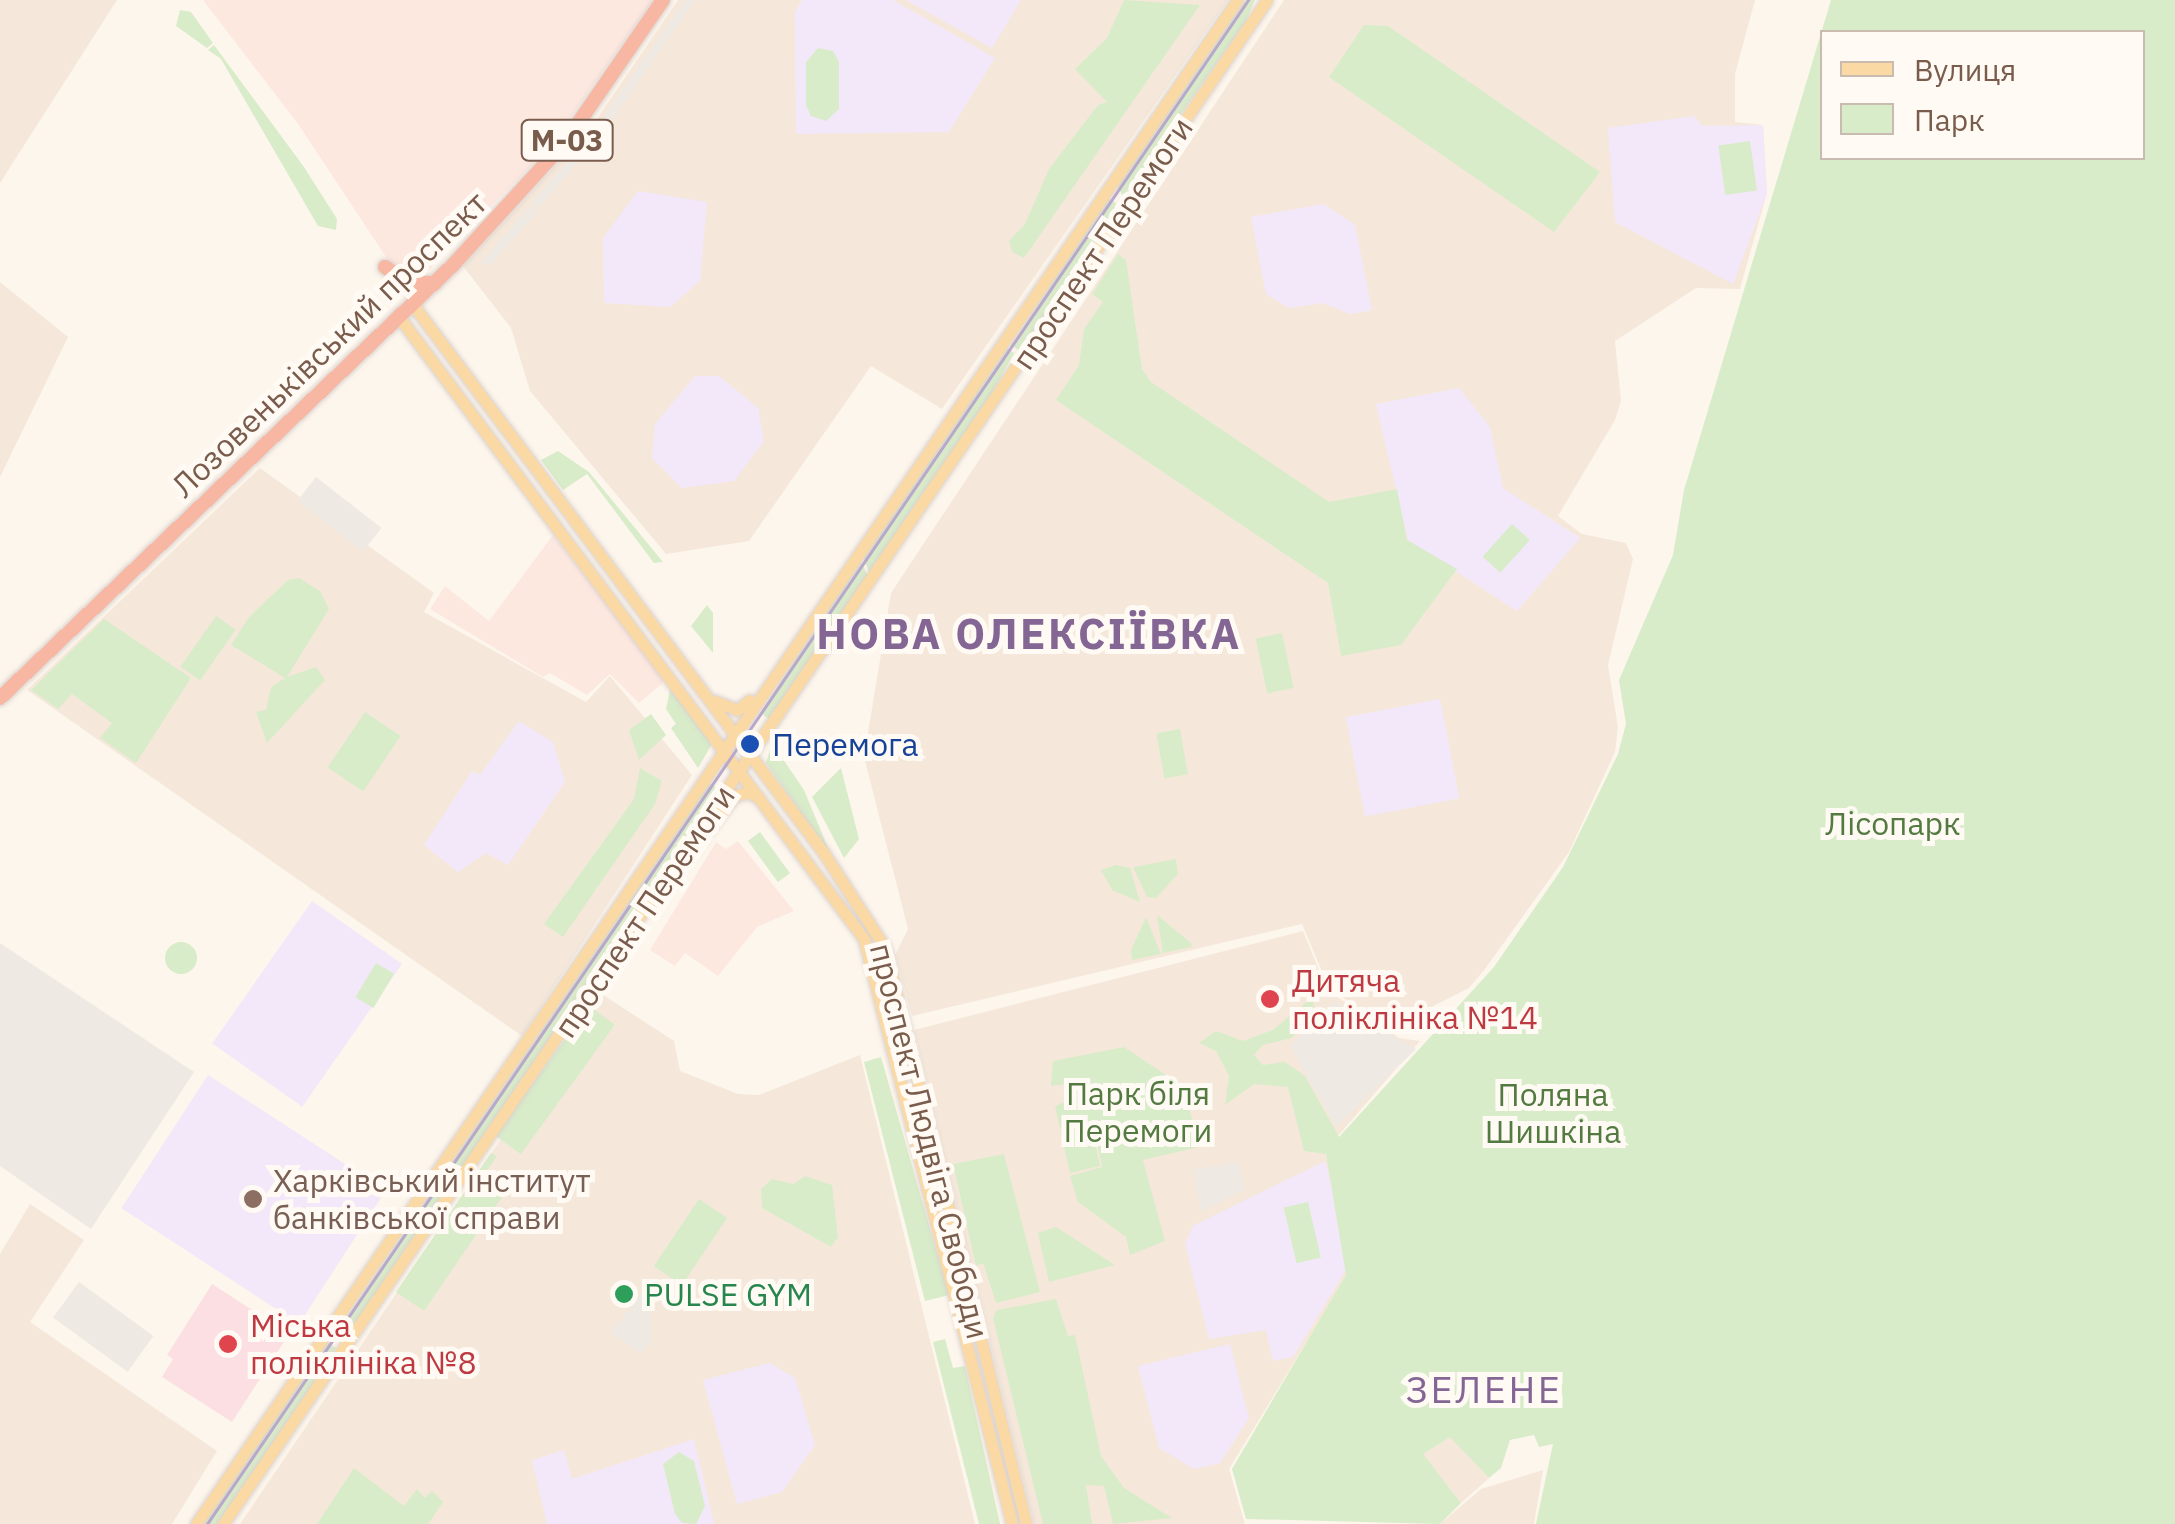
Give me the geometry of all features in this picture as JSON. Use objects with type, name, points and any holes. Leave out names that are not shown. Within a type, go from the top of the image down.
[{"type":"highway","name":"Лозовеньківський проспект","points":[[0,698],[436,283],[566,142],[663,0]]},
{"type":"highway","points":[[384,267],[412,284],[436,283]]},
{"type":"main road","name":"проспект Перемоги","points":[[196,1524],[733,732],[1237,0]]},
{"type":"main road","name":"проспект Перемоги","points":[[223,1524],[1267,0]]},
{"type":"main road","points":[[1107,190],[1128,204]]},
{"type":"main road","name":"проспект Людвіга Свободи","points":[[413,305],[833,866],[890,960],[1026,1524]]},
{"type":"main road","name":"проспект Людвіга Свободи","points":[[399,317],[529,482],[867,946],[1012,1524]]},
{"type":"main road","points":[[699,685],[724,708],[742,708],[794,648]]},
{"type":"main road","points":[[674,868],[734,796],[747,792],[764,800]]},
{"type":"shaded area","points":[[0,0],[117,0],[0,183]]},
{"type":"shaded area","points":[[203,0],[653,0],[550,146],[426,273],[409,279],[394,269],[298,124]]},
{"type":"shaded area","points":[[678,0],[1228,0],[942,409],[871,366],[749,541],[666,554],[530,391],[511,328],[463,266],[590,129]]},
{"type":"shaded area","points":[[686,0],[695,0],[604,131],[539,208],[532,202],[586,142]]},
{"type":"shaded area","points":[[802,0],[893,0],[995,58],[949,132],[796,134],[795,12]]},
{"type":"shaded area","points":[[906,0],[1021,0],[992,48]]},
{"type":"shaded area","points":[[1284,0],[1755,0],[1735,74],[1735,122],[1763,125],[1767,193],[1740,289],[1696,288],[1615,341],[1621,401],[1615,420],[1558,516],[1582,534],[1626,543],[1633,559],[1608,665],[1618,727],[1615,752],[1569,852],[1485,969],[1469,988],[1388,1029],[1329,988],[1302,924],[912,1016],[895,955],[908,929],[864,757],[891,593]]},
{"type":"shaded area","points":[[1694,116],[1702,126],[1763,125],[1767,193],[1733,284],[1615,222],[1608,128]]},
{"type":"shaded area","points":[[638,191],[707,202],[700,281],[670,307],[604,303],[603,238]]},
{"type":"shaded area","points":[[1324,204],[1355,225],[1372,310],[1350,314],[1323,303],[1289,308],[1266,294],[1251,217]]},
{"type":"shaded area","points":[[530,206],[537,212],[491,264],[480,264]]},
{"type":"shaded area","points":[[0,282],[68,337],[0,477]]},
{"type":"shaded area","points":[[695,376],[719,376],[758,408],[764,441],[734,481],[682,488],[652,458],[655,424]]},
{"type":"shaded area","points":[[1459,388],[1490,427],[1503,488],[1580,538],[1517,611],[1408,540],[1376,404]]},
{"type":"shaded area","points":[[260,468],[434,593],[424,612],[586,702],[610,676],[692,775],[522,1036],[27,690]]},
{"type":"shaded area","points":[[316,477],[381,528],[363,552],[298,501]]},
{"type":"shaded area","points":[[553,535],[660,671],[663,683],[639,703],[610,674],[587,695],[550,673],[543,677],[430,609],[445,586],[489,621]]},
{"type":"shaded area","points":[[1440,699],[1459,798],[1365,816],[1346,717]]},
{"type":"shaded area","points":[[519,721],[553,742],[565,782],[508,865],[486,853],[458,872],[424,845],[472,771],[480,775]]},
{"type":"shaded area","points":[[738,841],[794,911],[757,927],[718,976],[685,953],[675,966],[650,950],[716,842],[726,849]]},
{"type":"shaded area","points":[[312,901],[402,964],[302,1107],[212,1044]]},
{"type":"shaded area","points":[[1303,931],[1327,990],[1399,1038],[1420,1041],[1325,1151],[1351,1269],[1229,1469],[1245,1524],[1034,1524],[914,1030]]},
{"type":"shaded area","points":[[0,943],[194,1072],[91,1229],[0,1166]]},
{"type":"shaded area","points":[[600,993],[674,1041],[680,1071],[738,1094],[759,1095],[860,1055],[975,1524],[240,1524]]},
{"type":"shaded area","points":[[1336,1002],[1416,1049],[1336,1127],[1290,1046]]},
{"type":"shaded area","name":"Харківський інститут банківської справи","points":[[208,1075],[386,1190],[299,1324],[121,1208]]},
{"type":"shaded area","points":[[1325,1161],[1352,1260],[1293,1357],[1273,1361],[1266,1330],[1209,1339],[1185,1244],[1193,1226]]},
{"type":"shaded area","points":[[1238,1162],[1245,1189],[1201,1212],[1193,1170]]},
{"type":"shaded area","points":[[30,1204],[84,1240],[30,1322],[217,1451],[172,1524],[0,1524],[0,1254]]},
{"type":"shaded area","points":[[79,1282],[153,1336],[128,1372],[53,1318]]},
{"type":"shaded area","name":"Міська поліклініка №8","points":[[212,1284],[289,1334],[232,1422],[162,1377],[173,1359],[167,1355]]},
{"type":"shaded area","points":[[643,1292],[649,1296],[651,1340],[642,1353],[610,1333]]},
{"type":"shaded area","points":[[1230,1344],[1249,1418],[1220,1463],[1194,1469],[1159,1448],[1138,1366]]},
{"type":"shaded area","points":[[770,1363],[795,1378],[815,1445],[782,1492],[737,1504],[703,1380]]},
{"type":"shaded area","points":[[1450,1436],[1489,1478],[1461,1503],[1422,1454]]},
{"type":"shaded area","points":[[694,1439],[714,1524],[547,1524],[532,1460],[564,1450],[572,1479]]},
{"type":"shaded area","points":[[1543,1470],[1534,1524],[1440,1524],[1481,1489]]},
{"type":"green space","points":[[1124,0],[1200,5],[1024,258],[1012,252],[1009,241],[1025,224],[1049,169],[1098,105],[1107,102],[1075,69],[1107,38]]},
{"type":"green space","points":[[1245,0],[1255,0],[1245,23],[1123,196],[1117,186]]},
{"type":"green space","name":"Лісопарк","points":[[1831,0],[2175,0],[2175,1524],[1536,1524],[1553,1444],[1539,1447],[1534,1435],[1510,1440],[1501,1468],[1489,1478],[1450,1437],[1423,1454],[1461,1503],[1440,1524],[1246,1519],[1232,1469],[1346,1275],[1326,1154],[1304,1151],[1288,1087],[1254,1084],[1225,1105],[1229,1076],[1216,1051],[1199,1043],[1216,1031],[1243,1041],[1273,1030],[1313,997],[1314,1011],[1292,1038],[1263,1045],[1254,1055],[1263,1065],[1285,1062],[1305,1076],[1339,1137],[1494,967],[1563,867],[1618,754],[1626,724],[1619,680],[1673,555],[1684,490],[1820,37],[1820,160],[2145,160],[2145,30],[1822,30]]},
{"type":"green space","points":[[180,10],[191,12],[213,43],[207,48],[176,26]]},
{"type":"green space","points":[[1364,25],[1388,26],[1600,172],[1554,232],[1329,77]]},
{"type":"green space","points":[[214,45],[304,167],[337,219],[336,230],[318,226],[221,59],[208,50]]},
{"type":"green space","points":[[818,48],[833,51],[839,62],[839,109],[826,121],[811,116],[806,105],[806,62]]},
{"type":"green space","points":[[1750,141],[1757,191],[1725,195],[1718,145]]},
{"type":"green space","points":[[1108,198],[1120,206],[1020,351],[1011,345]]},
{"type":"green space","points":[[1118,254],[1126,260],[1142,369],[1151,382],[1329,502],[1397,489],[1407,540],[1457,569],[1401,645],[1341,656],[1328,583],[1056,400],[1079,365],[1084,329],[1103,302],[1092,294]]},
{"type":"green space","points":[[1005,347],[1014,353],[991,395],[870,574],[863,557]]},
{"type":"green space","points":[[558,451],[589,472],[663,562],[654,563],[587,474],[563,490],[541,460]]},
{"type":"green space","points":[[1512,524],[1530,540],[1500,573],[1483,557]]},
{"type":"green space","points":[[860,560],[868,576],[769,719],[760,713]]},
{"type":"green space","points":[[299,578],[320,591],[329,609],[287,677],[316,667],[325,680],[267,743],[256,712],[266,710],[271,687],[285,678],[231,645],[249,617],[288,580]]},
{"type":"green space","points":[[707,605],[713,613],[713,653],[691,626]]},
{"type":"green space","points":[[216,616],[236,630],[200,681],[180,667]]},
{"type":"green space","points":[[104,619],[191,678],[136,763],[100,738],[112,723],[72,694],[58,709],[31,690]]},
{"type":"green space","points":[[1282,633],[1294,688],[1267,693],[1256,639]]},
{"type":"green space","points":[[671,685],[712,744],[698,768],[671,728],[676,724],[666,709]]},
{"type":"green space","points":[[365,712],[401,736],[363,792],[328,768]]},
{"type":"green space","points":[[651,714],[666,735],[639,760],[629,730]]},
{"type":"green space","points":[[1180,729],[1188,774],[1164,778],[1156,733]]},
{"type":"green space","points":[[772,743],[804,790],[831,855],[766,763]]},
{"type":"green space","points":[[640,768],[662,781],[655,804],[563,937],[544,924],[634,799]]},
{"type":"green space","points":[[841,768],[859,839],[844,858],[812,797]]},
{"type":"green space","points":[[709,783],[717,788],[692,833],[343,1344],[333,1337]]},
{"type":"green space","points":[[760,832],[790,873],[778,882],[748,841]]},
{"type":"green space","points":[[1176,859],[1178,874],[1156,898],[1147,897],[1133,867]]},
{"type":"green space","points":[[1116,865],[1130,868],[1140,902],[1112,890],[1101,870]]},
{"type":"green space","points":[[1157,915],[1191,943],[1192,947],[1163,953]]},
{"type":"green space","points":[[1146,917],[1161,954],[1132,960],[1131,950]]},
{"type":"green space","points":[[181,942],[192,947],[197,958],[192,969],[181,974],[170,969],[165,958],[170,947]]},
{"type":"green space","points":[[376,963],[394,974],[373,1008],[355,997]]},
{"type":"green space","points":[[589,1006],[615,1025],[521,1154],[495,1135]]},
{"type":"green space","name":"Парк біля Перемоги","points":[[1124,1047],[1184,1087],[1199,1147],[1143,1160],[1165,1241],[1130,1255],[1126,1237],[1078,1202],[1070,1176],[1102,1167],[1093,1124],[1060,1129],[1055,1106],[1070,1100],[1067,1084],[1051,1086],[1053,1061]]},
{"type":"green space","points":[[881,1057],[949,1295],[925,1301],[864,1062]]},
{"type":"green space","points":[[1091,1126],[1100,1166],[1070,1173],[1061,1133]]},
{"type":"green space","points":[[491,1153],[497,1156],[482,1178],[504,1194],[424,1311],[396,1292]]},
{"type":"green space","points":[[1004,1154],[1040,1292],[996,1303],[983,1263],[976,1266],[953,1164]]},
{"type":"green space","points":[[805,1176],[832,1185],[838,1237],[831,1247],[762,1208],[761,1189],[772,1179],[794,1184]]},
{"type":"green space","points":[[699,1199],[727,1218],[682,1285],[654,1266]]},
{"type":"green space","points":[[1308,1202],[1321,1258],[1296,1263],[1284,1208]]},
{"type":"green space","points":[[1056,1227],[1115,1265],[1049,1282],[1038,1233]]},
{"type":"green space","points":[[1056,1299],[1068,1336],[1075,1335],[1101,1456],[1124,1488],[1172,1518],[1113,1524],[1104,1486],[1086,1485],[1092,1524],[1043,1524],[993,1318],[997,1310]]},
{"type":"green space","points":[[945,1339],[953,1368],[965,1366],[1000,1524],[979,1524],[933,1342]]},
{"type":"green space","points":[[325,1341],[336,1348],[221,1524],[202,1524]]},
{"type":"green space","points":[[679,1452],[694,1461],[705,1506],[696,1524],[682,1523],[675,1514],[663,1464]]},
{"type":"green space","points":[[354,1468],[404,1506],[417,1489],[425,1498],[432,1491],[443,1502],[428,1524],[317,1524]]},
{"type":"tram line","points":[[207,1524],[1248,0]]},
{"type":"place","name":"Перемога","points":[[750,744]]},
{"type":"place","name":"Дитяча поліклініка №14","points":[[1270,999]]},
{"type":"place","name":"Харківський інститут банківської справи","points":[[253,1199]]},
{"type":"place","name":"PULSE GYM","points":[[624,1294]]},
{"type":"place","name":"Міська поліклініка №8","points":[[228,1344]]},
{"type":"district","name":"НОВА ОЛЕКСІЇВКА","points":[[1029,634]]},
{"type":"district","name":"ЗЕЛЕНЕ","points":[[1484,1389]]},
{"type":"park label","name":"Поляна Шишкіна","points":[[1553,1114]]}]
